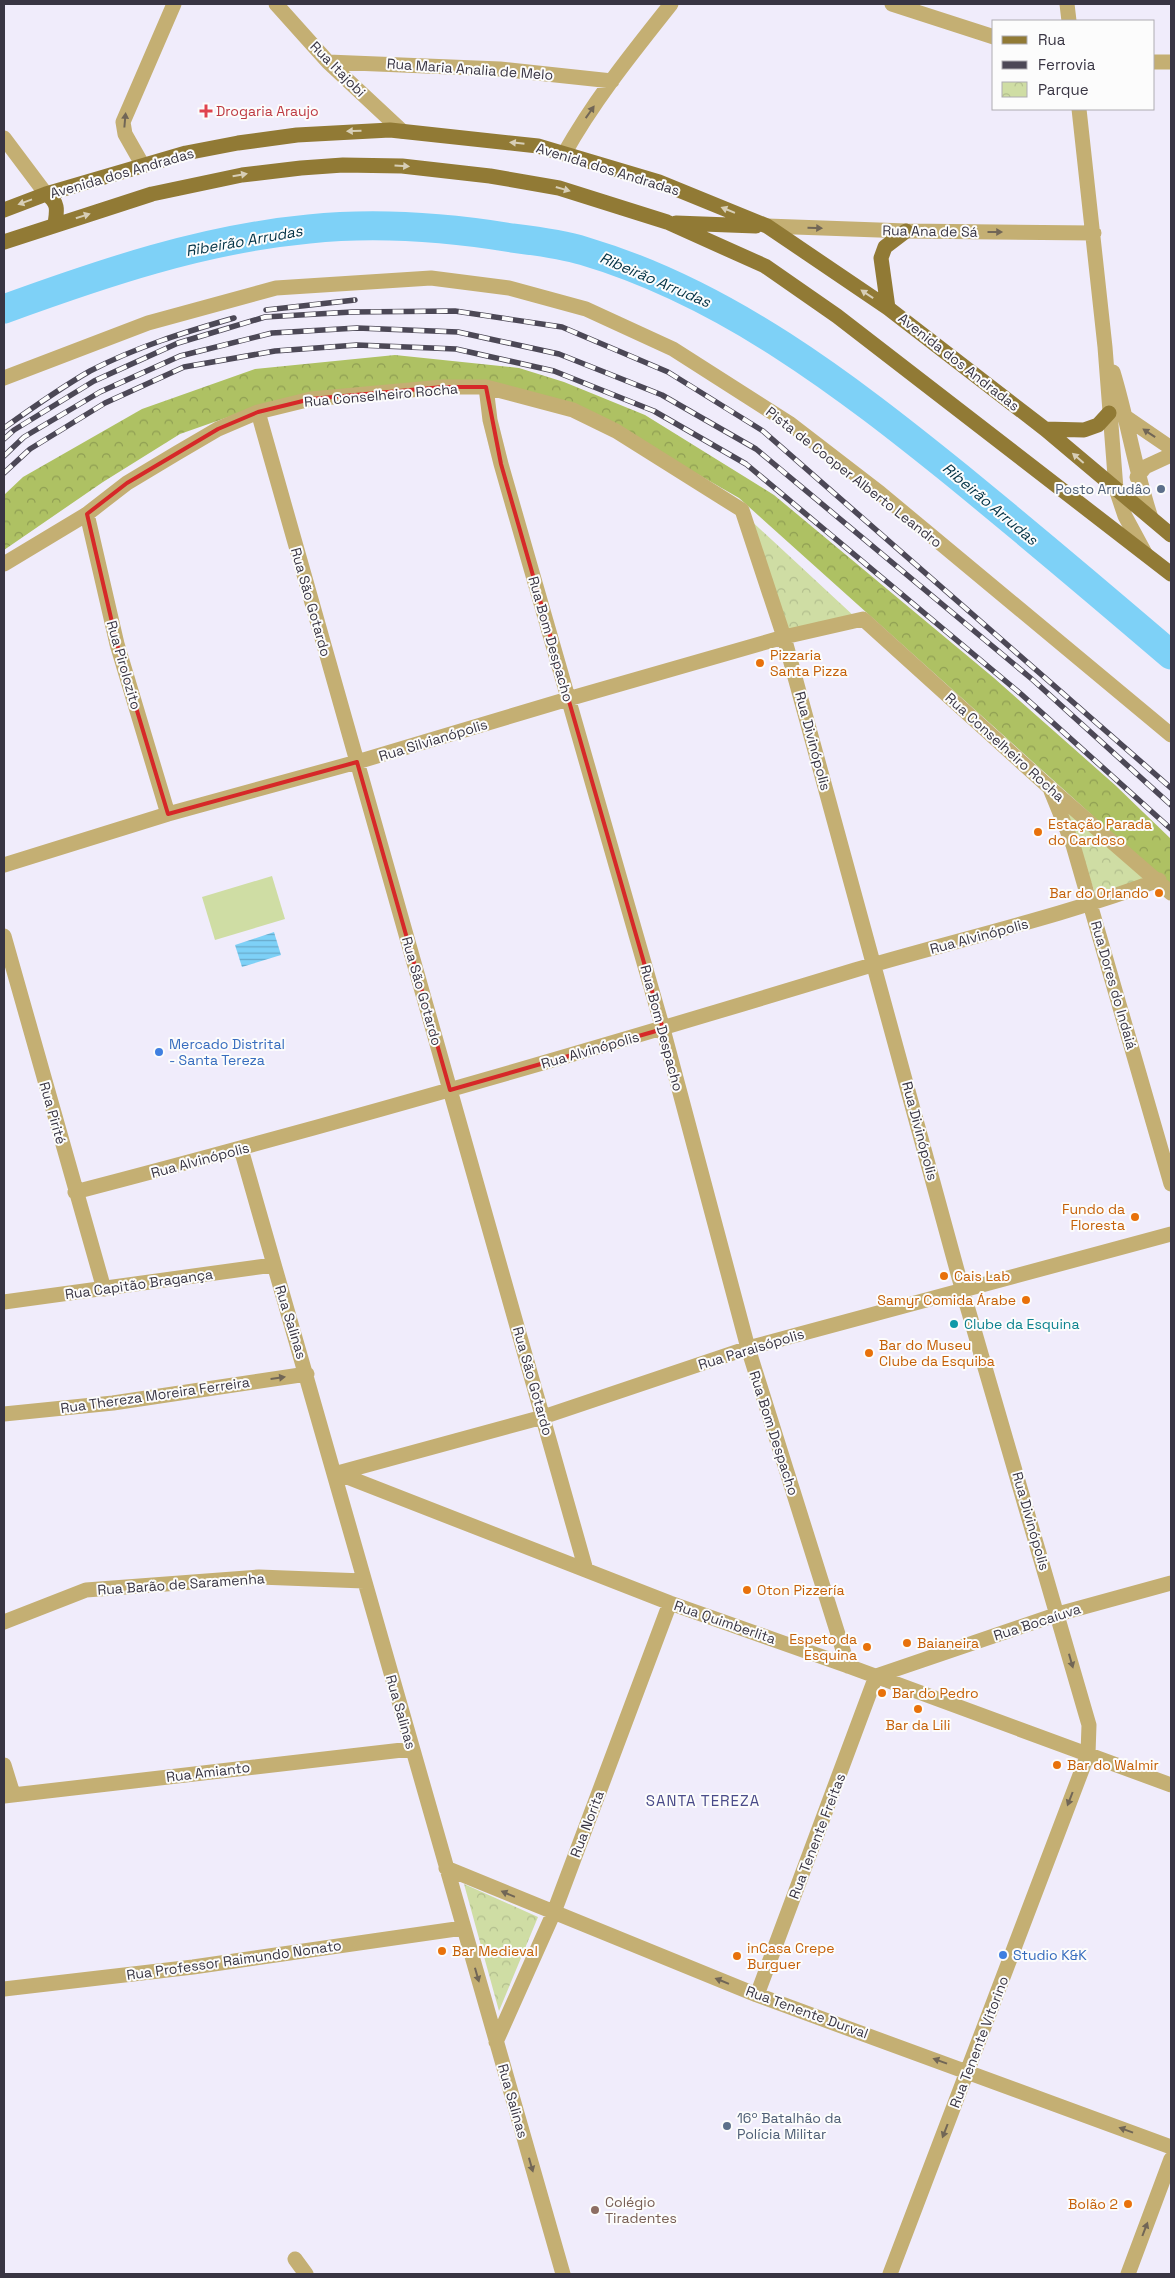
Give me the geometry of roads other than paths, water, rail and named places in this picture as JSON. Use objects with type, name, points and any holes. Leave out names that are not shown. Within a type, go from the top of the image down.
[{"type":"main road","name":"Avenida dos Andradas","points":[[4,210],[46,194],[142,164],[238,143],[296,135],[342,131],[402,131],[538,146],[659,182],[766,226],[888,308],[1045,429],[1171,535]]},
{"type":"main road","name":"Avenida dos Andradas","points":[[4,242],[152,194],[242,175],[343,165],[402,166],[490,176],[558,188],[668,222],[765,266],[837,316],[1171,574]]},
{"type":"main road","points":[[46,194],[53,198],[57,206],[55,224]]},
{"type":"main road","points":[[668,222],[766,226]]},
{"type":"main road","points":[[888,308],[881,258],[885,247],[906,231]]},
{"type":"main road","points":[[1045,429],[1084,430],[1098,425],[1109,413]]},
{"type":"street","points":[[142,164],[125,134],[123,122],[174,4]]},
{"type":"street","name":"Rua Itajobi","points":[[276,4],[328,62],[402,131]]},
{"type":"street","points":[[564,154],[579,126],[671,4]]},
{"type":"street","points":[[892,4],[992,36]]},
{"type":"street","points":[[1067,4],[1069,20]]},
{"type":"street","name":"Rua Maria Analia de Melo","points":[[328,62],[500,69],[612,81]]},
{"type":"street","points":[[1155,62],[1171,62]]},
{"type":"street","points":[[1079,110],[1094,233],[1116,489],[1125,516],[1145,553]]},
{"type":"street","points":[[4,138],[46,194]]},
{"type":"street","name":"Rua Ana de Sá","points":[[766,226],[906,231],[1094,233]]},
{"type":"street","name":"Pista de Cooper Alberto Leandro","points":[[4,378],[148,323],[276,288],[431,278],[509,288],[586,309],[673,349],[789,423],[880,493],[1171,736]]},
{"type":"street","points":[[1105,347],[1127,418],[1137,477],[1151,518]]},
{"type":"street","name":"Rua Conselheiro Rocha","points":[[4,564],[87,514],[127,483],[185,448],[218,429],[258,412],[312,399],[443,387],[486,388],[573,410],[616,431],[742,510]]},
{"type":"street","name":"Rua Bom Despacho","points":[[486,388],[490,420],[501,464],[663,1029],[748,1348],[848,1666]]},
{"type":"street","name":"Rua São Gotardo","points":[[258,412],[586,1570]]},
{"type":"street","points":[[1127,418],[1171,448]]},
{"type":"street","points":[[1137,477],[1145,467],[1171,455]]},
{"type":"street","name":"Rua Divinópolis","points":[[742,510],[784,638],[963,1292],[1089,1725],[1088,1754]]},
{"type":"street","name":"Rua Pirolozito","points":[[87,514],[117,644],[168,814]]},
{"type":"street","name":"Rua Conselheiro Rocha","points":[[863,619],[1050,788],[1159,880],[1171,893]]},
{"type":"street","name":"Rua Silvianópolis","points":[[4,865],[168,814],[357,762],[568,699],[784,638],[863,619]]},
{"type":"street","name":"Rua Dores do Indaiá","points":[[1050,788],[1073,845],[1171,1184]]},
{"type":"street","name":"Rua Alvinópolis","points":[[76,1192],[241,1149],[663,1029],[874,965],[1091,905],[1159,880]]},
{"type":"street","name":"Rua Pirité","points":[[4,936],[104,1289]]},
{"type":"street","name":"Rua Salinas","points":[[241,1149],[273,1266],[336,1473],[411,1748],[563,2274]]},
{"type":"street","name":"Rua Paraisópolis","points":[[336,1473],[543,1417],[748,1348],[963,1292],[1171,1234]]},
{"type":"street","name":"Rua Capitão Bragança","points":[[4,1302],[273,1266]]},
{"type":"street","name":"Rua Thereza Moreira Ferreira","points":[[4,1414],[113,1403],[307,1374]]},
{"type":"street","name":"Rua Quimberlita","points":[[336,1473],[670,1603],[876,1676],[1171,1786]]},
{"type":"street","name":"Rua Barão de Saramenha","points":[[4,1622],[86,1590],[259,1577],[364,1581]]},
{"type":"street","name":"Rua Bocaíuva","points":[[876,1676],[1058,1614],[1171,1583]]},
{"type":"street","name":"Rua Norita","points":[[496,2042],[554,1912],[670,1603]]},
{"type":"street","name":"Rua Tenente Freitas","points":[[757,1995],[876,1676]]},
{"type":"street","name":"Rua Amianto","points":[[8,1795],[411,1748]]},
{"type":"street","name":"Rua Tenente Vitorino","points":[[890,2274],[1088,1754]]},
{"type":"street","points":[[4,1765],[8,1795]]},
{"type":"street","name":"Rua Tenente Durval","points":[[446,1868],[757,1995],[1171,2147]]},
{"type":"street","name":"Rua Professor Raimundo Nonato","points":[[4,1989],[193,1967],[464,1928]]},
{"type":"street","points":[[1128,2274],[1171,2159]]},
{"type":"street","points":[[295,2259],[306,2274]]},
{"type":"water","points":[[274,932],[281,955],[242,967],[235,945]]},
{"type":"waterway","name":"Ribeirão Arrudas","points":[[4,309],[116,271],[192,249],[270,234],[309,229],[360,226],[436,228],[566,246],[584,251],[636,269],[686,291],[782,345],[828,376],[959,477],[1171,655]]},
{"type":"railway","points":[[266,310],[355,300]]},
{"type":"railway","points":[[4,439],[14,430],[94,381],[178,343],[265,317],[352,312],[455,311],[562,327],[668,372],[763,431],[1171,788]]},
{"type":"railway","points":[[4,428],[68,384],[107,362],[161,341],[234,318]]},
{"type":"railway","points":[[4,456],[24,437],[100,392],[180,356],[272,333],[357,328],[458,332],[559,354],[662,395],[756,449],[1033,680],[1171,805]]},
{"type":"railway","points":[[4,473],[30,449],[105,403],[184,367],[275,351],[357,345],[456,349],[554,371],[654,411],[746,464],[1021,694],[1171,829]]},
{"type":"place","name":"Drogaria Araujo","points":[[206,111]]},
{"type":"place","name":"Posto Arrudâo","points":[[1161,489]]},
{"type":"place","name":"Pizzaria Santa Pizza","points":[[760,663]]},
{"type":"place","name":"Estação Parada do Cardoso","points":[[1038,832]]},
{"type":"place","name":"Bar do Orlando","points":[[1159,893]]},
{"type":"place","name":"Mercado Distrital - Santa Tereza","points":[[159,1052]]},
{"type":"place","name":"Fundo da Floresta","points":[[1135,1217]]},
{"type":"place","name":"Cais Lab","points":[[944,1276]]},
{"type":"place","name":"Samyr Comida Árabe","points":[[1026,1300]]},
{"type":"place","name":"Clube da Esquina","points":[[954,1324]]},
{"type":"place","name":"Bar do Museu Clube da Esquiba","points":[[869,1353]]},
{"type":"place","name":"Oton Pizzería","points":[[747,1590]]},
{"type":"place","name":"Baianeira","points":[[907,1643]]},
{"type":"place","name":"Espeto da Esquina","points":[[867,1647]]},
{"type":"place","name":"Bar do Pedro","points":[[882,1693]]},
{"type":"place","name":"Bar da Lili","points":[[918,1709]]},
{"type":"place","name":"Bar do Walmir","points":[[1057,1765]]},
{"type":"place","name":"Bar Medieval","points":[[442,1951]]},
{"type":"place","name":"Studio K&K","points":[[1003,1955]]},
{"type":"place","name":"inCasa Crepe Burguer","points":[[737,1956]]},
{"type":"place","name":"16º Batalhão da Polícia Militar","points":[[727,2126]]},
{"type":"place","name":"Bolão 2","points":[[1128,2204]]},
{"type":"place","name":"Colégio Tiradentes","points":[[595,2210]]},
{"type":"district","name":"SANTA TEREZA","points":[[703,1801]]}]
